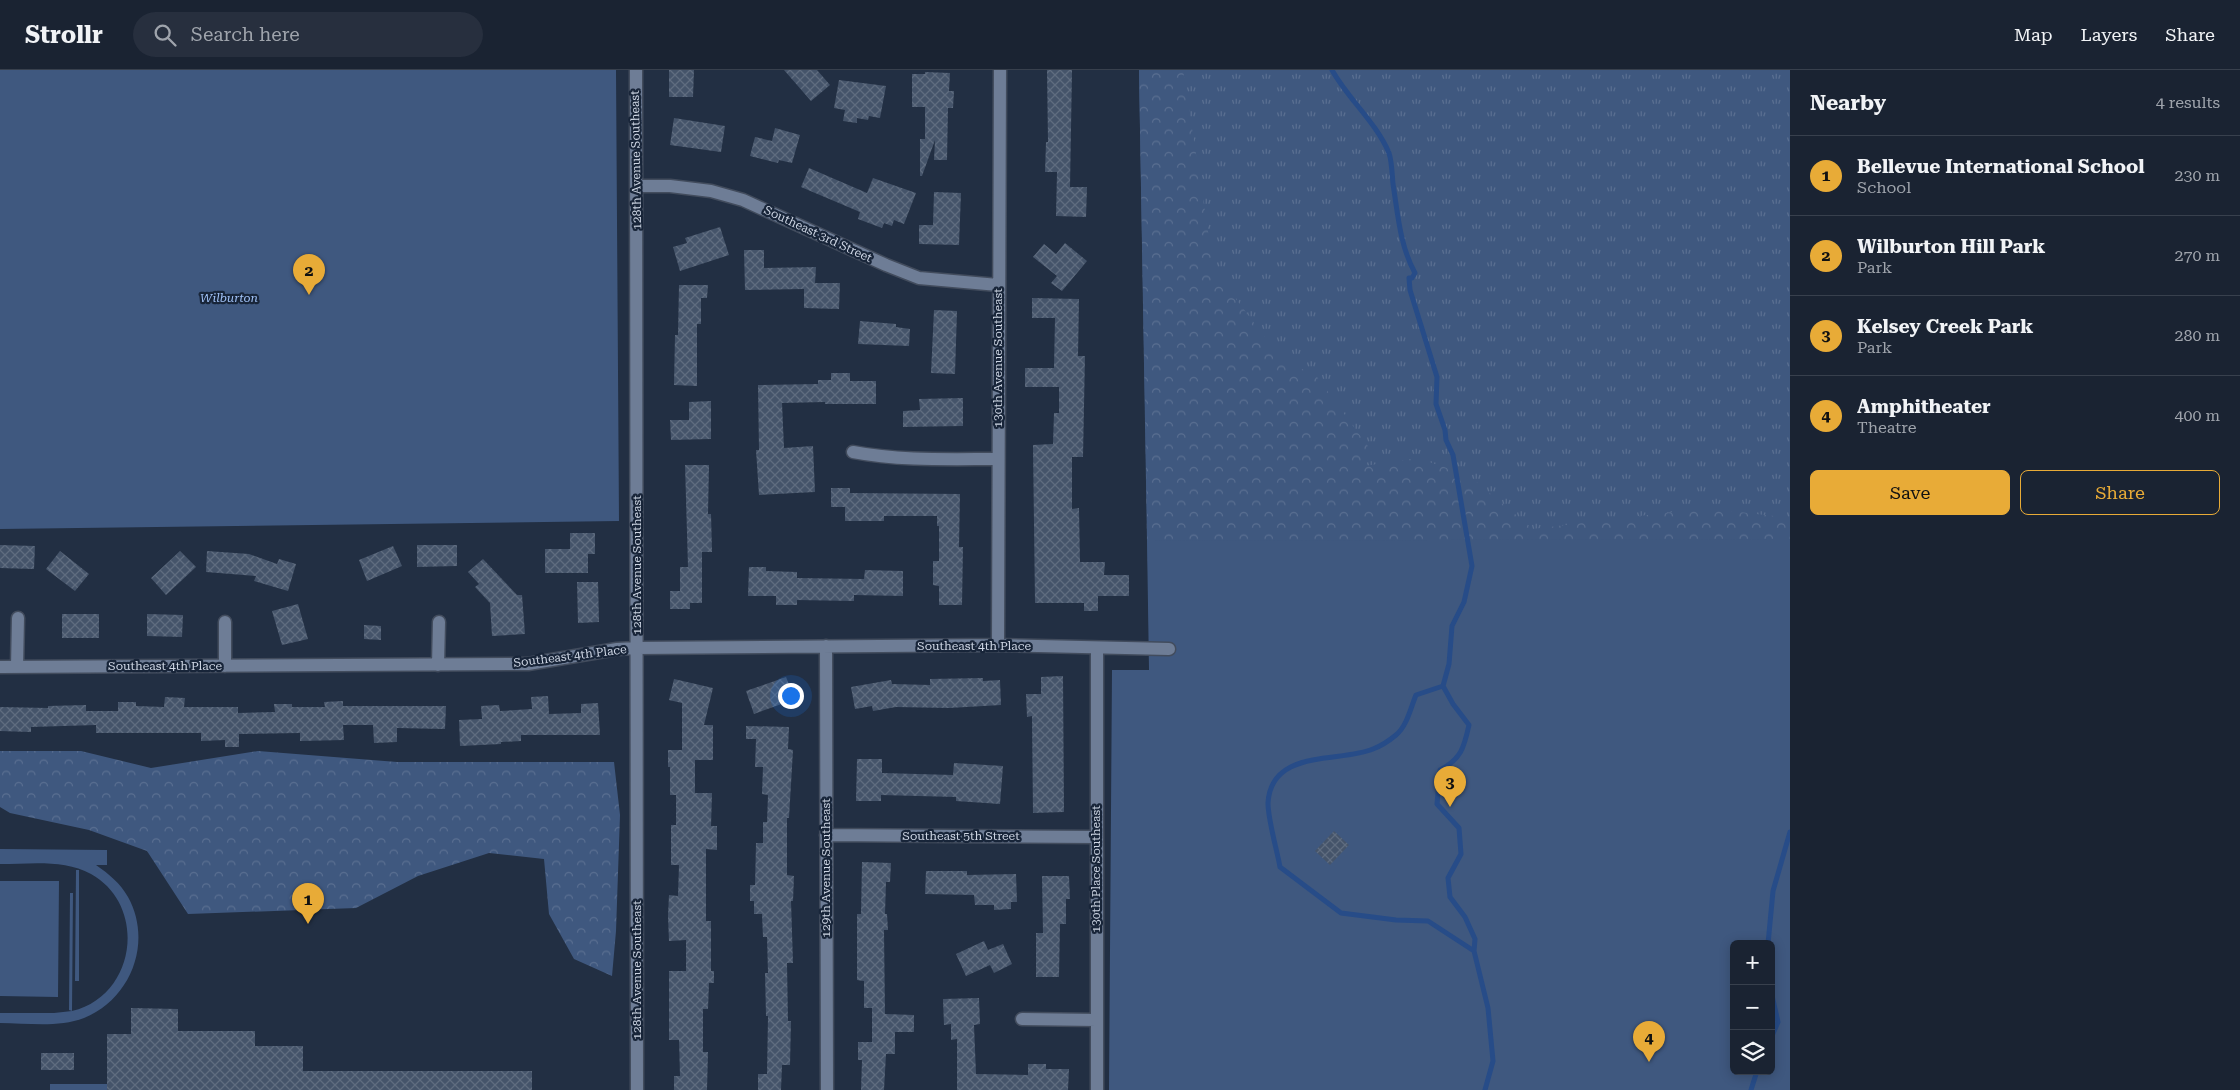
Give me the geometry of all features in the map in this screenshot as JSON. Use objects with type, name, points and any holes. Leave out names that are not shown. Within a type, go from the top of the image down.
[{"type":"street","name":"128th Avenue Southeast","points":[[636,70],[637,1090]]},
{"type":"street","name":"130th Avenue Southeast","points":[[998,646],[1000,70]]},
{"type":"street","name":"Southeast 3rd Street","points":[[637,186],[670,186],[711,191],[743,200],[919,278],[998,285]]},
{"type":"street","points":[[852,452],[896,458],[998,459]]},
{"type":"street","points":[[17,667],[18,618]]},
{"type":"street","points":[[225,622],[225,666]]},
{"type":"street","points":[[438,665],[439,622]]},
{"type":"street","name":"129th Avenue Southeast","points":[[826,646],[827,1090]]},
{"type":"street","name":"Southeast 4th Place","points":[[0,667],[528,664],[616,649],[636,648],[998,646],[1169,649]]},
{"type":"street","name":"130th Place Southeast","points":[[1096,1090],[1097,648]]},
{"type":"street","name":"Southeast 5th Street","points":[[826,835],[1096,837]]},
{"type":"street","points":[[1022,1019],[1097,1020]]},
{"type":"green space","name":"Wilburton","points":[[0,70],[616,70],[619,521],[0,529]]},
{"type":"green space","points":[[1139,70],[1790,70],[1790,539],[1147,541]]},
{"type":"green space","points":[[1139,70],[1183,70],[1214,270],[1280,357],[1317,377],[1370,449],[1364,466],[1417,458],[1468,475],[1533,529],[1705,508],[1790,518],[1790,736],[1149,628]]},
{"type":"green space","points":[[1790,539],[1790,1090],[1109,1090],[1112,670],[1149,670],[1147,541]]},
{"type":"green space","points":[[0,751],[81,751],[151,768],[258,751],[397,762],[614,762],[620,815],[616,931],[612,976],[574,959],[549,914],[544,859],[489,853],[418,876],[356,908],[188,914],[147,851],[89,830],[10,813],[0,807]]},
{"type":"green space","points":[[0,849],[107,850],[107,865],[96,865],[114,879],[128,897],[135,914],[138,932],[137,950],[133,967],[125,983],[114,997],[100,1009],[84,1018],[64,1023],[0,1023],[0,1013],[72,1011],[94,1002],[110,988],[121,969],[127,949],[127,927],[121,907],[109,888],[81,869],[58,864],[0,864]]},
{"type":"green space","points":[[76,870],[79,870],[79,981],[75,981]]},
{"type":"green space","points":[[0,881],[59,881],[58,997],[0,996]]},
{"type":"green space","points":[[70,893],[73,893],[72,1011],[69,1010]]},
{"type":"green space","points":[[50,1084],[107,1084],[107,1090],[50,1090]]},
{"type":"building","points":[[669,70],[694,70],[693,97],[669,97]]},
{"type":"building","points":[[784,70],[817,70],[830,85],[811,101]]},
{"type":"building","points":[[1047,70],[1072,70],[1070,187],[1087,187],[1086,217],[1056,216],[1057,172],[1045,172],[1046,142],[1048,142]]},
{"type":"building","points":[[925,72],[950,73],[949,91],[954,91],[953,108],[948,108],[947,160],[934,160],[935,140],[922,176],[920,176],[920,139],[925,139],[925,107],[912,107],[912,74],[925,74]]},
{"type":"building","points":[[839,80],[886,86],[880,118],[869,116],[868,120],[857,118],[857,123],[843,121],[845,110],[834,108]]},
{"type":"building","points":[[674,118],[725,126],[721,152],[670,145]]},
{"type":"building","points":[[775,128],[800,135],[792,163],[779,160],[778,163],[750,156],[755,137],[772,141]]},
{"type":"building","points":[[809,168],[867,193],[873,178],[916,193],[904,224],[894,220],[892,226],[884,223],[882,228],[858,219],[860,212],[801,187]]},
{"type":"building","points":[[934,192],[961,193],[959,245],[919,244],[919,225],[933,225]]},
{"type":"building","points":[[720,227],[729,255],[680,271],[673,247],[687,243],[685,238]]},
{"type":"building","points":[[1065,243],[1087,261],[1062,291],[1051,283],[1057,276],[1033,257],[1044,244],[1056,254]]},
{"type":"building","points":[[744,250],[764,250],[764,268],[816,267],[815,283],[840,283],[839,309],[804,308],[804,289],[745,290]]},
{"type":"building","points":[[679,285],[708,285],[707,298],[701,298],[701,324],[697,324],[697,386],[674,385]]},
{"type":"building","points":[[1032,298],[1079,299],[1078,356],[1085,356],[1083,457],[1072,457],[1072,509],[1079,508],[1080,562],[1105,562],[1104,575],[1129,575],[1129,596],[1098,596],[1098,611],[1084,611],[1084,603],[1035,603],[1033,445],[1053,444],[1054,413],[1059,413],[1059,387],[1025,387],[1025,368],[1054,368],[1055,318],[1032,318]]},
{"type":"building","points":[[934,310],[957,311],[955,374],[931,373]]},
{"type":"building","points":[[860,321],[896,324],[896,327],[910,329],[909,346],[858,344]]},
{"type":"building","points":[[831,373],[850,373],[850,381],[876,381],[876,404],[782,403],[784,448],[813,446],[815,492],[759,495],[756,450],[759,450],[758,385],[818,384],[818,380],[831,380]]},
{"type":"building","points":[[963,398],[963,426],[903,427],[903,411],[920,410],[919,399]]},
{"type":"building","points":[[711,401],[711,439],[671,440],[670,420],[689,420],[689,402]]},
{"type":"building","points":[[685,465],[709,465],[708,514],[711,514],[712,552],[702,552],[702,603],[690,603],[690,609],[670,609],[670,591],[680,591],[680,567],[688,567]]},
{"type":"building","points":[[831,488],[850,488],[850,493],[960,494],[959,547],[963,547],[962,605],[939,605],[939,586],[933,585],[933,561],[939,561],[939,526],[937,526],[937,516],[884,516],[884,521],[845,521],[845,507],[831,507]]},
{"type":"building","points":[[570,533],[595,533],[595,554],[588,554],[588,573],[545,573],[545,549],[570,549]]},
{"type":"building","points":[[0,545],[35,546],[34,569],[0,568]]},
{"type":"building","points":[[417,545],[457,545],[457,566],[417,567]]},
{"type":"building","points":[[393,546],[402,566],[367,581],[359,560]]},
{"type":"building","points":[[60,551],[89,574],[75,591],[46,569]]},
{"type":"building","points":[[180,551],[196,567],[166,595],[151,578]]},
{"type":"building","points":[[207,551],[249,554],[277,564],[279,559],[296,564],[288,591],[254,581],[256,576],[206,572]]},
{"type":"building","points":[[483,559],[517,595],[522,595],[525,634],[492,636],[490,603],[475,587],[479,584],[468,572]]},
{"type":"building","points":[[749,567],[766,567],[766,571],[797,572],[797,578],[864,579],[865,570],[903,571],[903,596],[854,595],[854,601],[797,600],[797,605],[776,605],[776,596],[748,596]]},
{"type":"building","points":[[577,582],[598,582],[599,622],[578,623]]},
{"type":"building","points":[[298,604],[308,639],[282,645],[272,611]]},
{"type":"building","points":[[62,614],[99,614],[99,638],[62,638]]},
{"type":"building","points":[[147,614],[183,615],[182,637],[147,636]]},
{"type":"building","points":[[364,625],[381,626],[381,640],[364,639]]},
{"type":"building","points":[[1063,676],[1064,812],[1033,813],[1032,716],[1027,717],[1026,694],[1041,694],[1041,677]]},
{"type":"building","points":[[786,677],[792,692],[785,694],[787,702],[754,714],[746,691]]},
{"type":"building","points":[[983,678],[983,681],[1000,680],[1001,705],[949,708],[896,707],[873,711],[872,706],[855,709],[851,687],[891,680],[892,684],[930,685],[930,679]]},
{"type":"building","points":[[674,679],[713,688],[704,725],[713,725],[713,760],[695,760],[695,793],[712,793],[711,826],[717,826],[717,850],[706,849],[706,921],[711,921],[711,971],[714,971],[714,983],[709,983],[708,1009],[703,1009],[703,1052],[708,1052],[707,1090],[674,1090],[674,1076],[680,1076],[679,1040],[669,1040],[669,971],[686,971],[686,940],[669,941],[669,895],[678,896],[679,865],[671,865],[671,825],[676,825],[676,795],[670,795],[668,750],[682,750],[682,703],[669,700]]},
{"type":"building","points":[[548,696],[549,714],[581,713],[581,704],[598,703],[600,735],[521,735],[521,741],[460,746],[459,720],[482,719],[481,706],[499,705],[500,711],[532,709],[531,697]]},
{"type":"building","points":[[165,697],[185,698],[184,707],[238,707],[238,713],[275,712],[274,704],[292,704],[292,707],[325,707],[324,702],[343,701],[343,706],[446,706],[445,729],[397,728],[397,742],[374,743],[373,725],[343,725],[344,740],[300,741],[300,733],[239,734],[239,747],[225,747],[225,740],[201,741],[201,733],[96,733],[96,725],[31,727],[31,732],[0,731],[0,707],[48,708],[48,706],[86,705],[86,711],[118,711],[118,702],[136,702],[136,706],[164,707]]},
{"type":"building","points":[[746,726],[789,727],[788,749],[793,750],[789,818],[787,818],[787,875],[794,876],[793,901],[791,901],[793,963],[787,963],[788,1021],[791,1021],[790,1065],[782,1065],[781,1090],[758,1090],[758,1074],[767,1074],[768,1016],[766,1016],[765,973],[768,973],[767,937],[763,937],[762,914],[754,914],[754,901],[750,901],[750,885],[755,885],[756,843],[763,843],[763,822],[767,822],[768,795],[762,794],[763,767],[755,767],[756,739],[746,739]]},
{"type":"building","points":[[857,759],[882,759],[882,773],[953,775],[954,763],[1003,766],[1000,804],[956,801],[956,797],[881,795],[881,801],[856,801]]},
{"type":"building","points":[[1334,831],[1349,845],[1330,865],[1315,851]]},
{"type":"building","points":[[862,862],[891,863],[890,882],[886,882],[885,914],[887,914],[888,930],[884,930],[885,1014],[914,1015],[914,1032],[895,1032],[895,1054],[886,1054],[884,1090],[861,1090],[862,1060],[858,1060],[858,1042],[872,1042],[872,1008],[864,1008],[864,981],[857,980],[857,914],[861,914]]},
{"type":"building","points":[[926,871],[967,871],[967,875],[1016,874],[1017,902],[1011,902],[1011,909],[994,910],[994,905],[975,905],[974,895],[925,894]]},
{"type":"building","points":[[1042,876],[1069,876],[1070,899],[1066,899],[1066,924],[1060,924],[1059,977],[1036,977],[1036,933],[1043,933]]},
{"type":"building","points":[[984,941],[988,950],[1003,944],[1012,964],[994,973],[990,965],[966,976],[956,954]]},
{"type":"building","points":[[979,998],[980,1024],[974,1025],[976,1074],[1028,1075],[1028,1064],[1046,1064],[1046,1069],[1069,1069],[1068,1090],[957,1090],[957,1039],[951,1040],[951,1024],[944,1025],[943,999]]},
{"type":"building","points":[[131,1008],[178,1009],[178,1031],[255,1031],[255,1046],[303,1046],[303,1071],[532,1071],[532,1090],[107,1090],[107,1034],[131,1034]]},
{"type":"building","points":[[41,1053],[74,1053],[74,1070],[41,1070]]},
{"type":"waterway","points":[[1332,70],[1377,131],[1389,153],[1400,230],[1406,252],[1415,273],[1412,278],[1409,278],[1410,290],[1437,377],[1436,404],[1445,430],[1446,440],[1453,455],[1472,566],[1464,602],[1452,626],[1449,664],[1443,686],[1453,704],[1469,725],[1465,740],[1457,757],[1453,762],[1440,770],[1437,804],[1459,828],[1461,854],[1448,878],[1450,897],[1465,917],[1475,939],[1474,951],[1488,1008],[1493,1061],[1485,1090]]},
{"type":"waterway","points":[[1443,686],[1416,695],[1406,722],[1400,731],[1379,746],[1359,753],[1294,765],[1281,773],[1272,785],[1268,810],[1280,867],[1341,913],[1396,920],[1428,921],[1474,951]]},
{"type":"waterway","points":[[1768,940],[1773,891],[1790,832]]},
{"type":"waterway","points":[[1775,1009],[1778,1022],[1775,1029]]},
{"type":"waterway","points":[[1751,1090],[1756,1075]]},
{"type":"place","name":"Wilburton Hill Park","points":[[309,295]]},
{"type":"place","name":"Kelsey Creek Park","points":[[1450,807]]},
{"type":"place","name":"Bellevue International School","points":[[308,924]]},
{"type":"place","name":"Amphitheater","points":[[1649,1062]]}]
